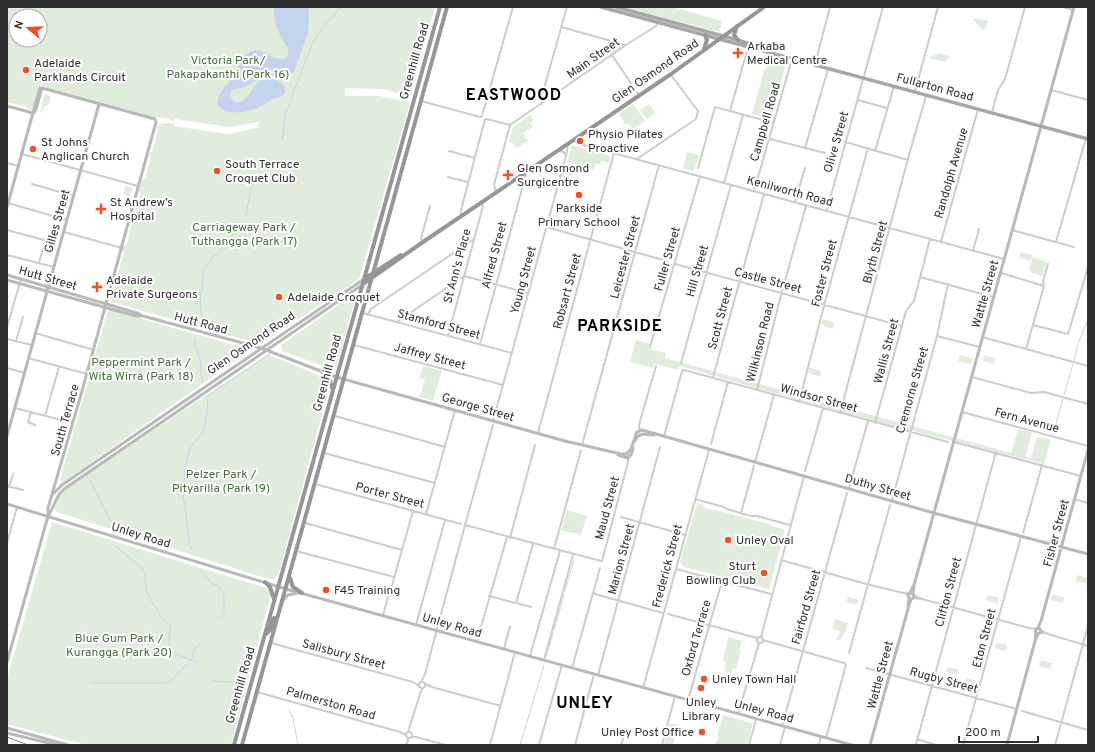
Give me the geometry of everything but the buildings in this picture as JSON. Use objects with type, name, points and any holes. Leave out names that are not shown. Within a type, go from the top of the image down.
[{"type":"highway","name":"Greenhill Road","points":[[235,744],[264,635],[440,7]]},
{"type":"highway","name":"Greenhill Road","points":[[242,745],[447,7]]},
{"type":"highway","name":"Glen Osmond Road","points":[[362,285],[526,171],[671,74],[764,7]]},
{"type":"highway","points":[[737,25],[734,35],[738,40]]},
{"type":"highway","points":[[704,49],[707,40],[705,35]]},
{"type":"highway","name":"Glen Osmond Road","points":[[364,279],[397,257],[405,254]]},
{"type":"highway","points":[[376,262],[380,266],[386,265]]},
{"type":"highway","points":[[346,343],[353,345]]},
{"type":"highway","points":[[323,372],[329,378],[333,390]]},
{"type":"highway","points":[[330,400],[338,400]]},
{"type":"highway","points":[[313,460],[318,459],[321,461]]},
{"type":"highway","points":[[302,501],[305,503],[310,500]]},
{"type":"highway","points":[[299,514],[303,509],[307,512]]},
{"type":"highway","points":[[284,565],[286,566],[293,562]]},
{"type":"highway","points":[[290,574],[291,584],[302,593]]},
{"type":"highway","points":[[265,582],[270,587],[274,601]]},
{"type":"highway","points":[[264,635],[270,630],[273,619],[277,619]]},
{"type":"highway","points":[[242,716],[248,709],[251,714]]},
{"type":"main road","name":"Fullarton Road","points":[[601,7],[660,20],[705,35],[738,40],[776,54]]},
{"type":"main road","name":"Fullarton Road","points":[[616,7],[748,47],[1087,138]]},
{"type":"street","points":[[421,100],[480,117],[483,115],[513,7]]},
{"type":"street","points":[[542,104],[542,97],[567,7]]},
{"type":"street","points":[[814,64],[830,7]]},
{"type":"street","name":"Olive Street","points":[[827,210],[883,7]]},
{"type":"street","points":[[915,92],[938,7]]},
{"type":"street","points":[[992,112],[998,90],[1005,79],[1025,7]]},
{"type":"street","points":[[1063,7],[1074,8]]},
{"type":"street","name":"Wattle Street","points":[[870,745],[1074,8]]},
{"type":"street","name":"Main Street","points":[[510,125],[656,26],[660,20]]},
{"type":"street","points":[[561,27],[626,45]]},
{"type":"street","points":[[730,111],[748,47]]},
{"type":"street","points":[[612,56],[639,95]]},
{"type":"street","name":"Campbell Road","points":[[754,191],[792,58]]},
{"type":"street","points":[[805,148],[828,68]]},
{"type":"street","points":[[637,160],[696,119],[698,111],[671,74]]},
{"type":"street","points":[[875,151],[894,86]]},
{"type":"street","points":[[67,220],[7,205],[40,88],[99,104]]},
{"type":"street","points":[[1051,90],[1088,100]]},
{"type":"street","name":"Blyth Street","points":[[840,413],[927,95]]},
{"type":"street","points":[[857,100],[887,108]]},
{"type":"street","name":"South Terrace","points":[[48,516],[48,508],[94,350],[155,126],[155,119],[99,104]]},
{"type":"street","name":"Gilles Street","points":[[7,436],[99,104]]},
{"type":"street","points":[[7,106],[33,114]]},
{"type":"street","points":[[698,168],[715,107],[774,123]]},
{"type":"street","name":"Randolph Avenue","points":[[941,242],[978,109]]},
{"type":"street","points":[[724,183],[743,115]]},
{"type":"street","points":[[461,216],[461,210],[485,119],[510,125],[495,181],[496,192]]},
{"type":"street","points":[[1056,242],[1087,138]]},
{"type":"street","points":[[770,139],[825,153]]},
{"type":"street","name":"Kenilworth Road","points":[[573,140],[576,143],[637,160],[827,210],[1004,259]]},
{"type":"street","points":[[846,142],[908,160]]},
{"type":"street","name":"Young Street","points":[[421,682],[425,674],[437,631],[568,144]]},
{"type":"street","name":"Foster Street","points":[[799,402],[848,216],[868,148]]},
{"type":"street","points":[[449,151],[475,158]]},
{"type":"street","points":[[557,151],[564,152],[566,156]]},
{"type":"street","name":"Robsart Street","points":[[538,433],[614,153]]},
{"type":"street","points":[[22,154],[139,186]]},
{"type":"street","points":[[7,163],[18,166]]},
{"type":"street","name":"Leicester Street","points":[[582,445],[659,165]]},
{"type":"street","points":[[795,202],[804,168]]},
{"type":"street","name":"Alfred Street","points":[[480,344],[526,171]]},
{"type":"street","name":"Fuller Street","points":[[650,347],[700,176]]},
{"type":"street","points":[[448,177],[468,182]]},
{"type":"street","points":[[32,184],[74,196]]},
{"type":"street","name":"Hill Street","points":[[681,363],[731,185]]},
{"type":"street","name":"Scott Street","points":[[712,377],[764,194]]},
{"type":"street","name":"St Ann's Place","points":[[448,336],[483,206],[482,202]]},
{"type":"street","name":"Wilkinson Road","points":[[757,390],[781,293],[806,205]]},
{"type":"street","points":[[423,242],[421,238],[430,206]]},
{"type":"street","points":[[546,227],[667,261]]},
{"type":"street","points":[[973,251],[979,229]]},
{"type":"street","points":[[7,230],[45,241],[39,263]]},
{"type":"street","points":[[1012,230],[1074,247]]},
{"type":"street","points":[[64,232],[122,248]]},
{"type":"street","points":[[368,314],[371,309],[474,238]]},
{"type":"street","name":"Wallis Street","points":[[875,423],[906,312],[914,301],[930,239]]},
{"type":"street","points":[[7,255],[54,267]]},
{"type":"street","name":"Castle Street","points":[[675,264],[902,326]]},
{"type":"street","points":[[1026,349],[1044,286],[1043,281],[1048,264]]},
{"type":"street","points":[[1033,325],[1068,334],[1088,267]]},
{"type":"street","points":[[1000,273],[1044,286]]},
{"type":"street","name":"Hutt Street","points":[[7,276],[106,304]]},
{"type":"street","points":[[396,322],[464,276],[528,293]]},
{"type":"street","points":[[920,277],[993,297]]},
{"type":"street","points":[[7,327],[21,279]]},
{"type":"street","name":"Glen Osmond Road","points":[[189,401],[261,348],[364,279]]},
{"type":"street","name":"Hutt Street","points":[[7,280],[105,308]]},
{"type":"street","name":"Cremorne Street","points":[[892,500],[937,336],[948,284]]},
{"type":"street","name":"Glen Osmond Road","points":[[52,495],[362,285]]},
{"type":"street","name":"Hutt Road","points":[[106,304],[143,316],[261,348],[344,379]]},
{"type":"street","name":"Hutt Road","points":[[105,308],[136,316],[143,316]]},
{"type":"street","name":"Stamford Street","points":[[362,313],[512,353]]},
{"type":"street","points":[[16,341],[23,317]]},
{"type":"street","points":[[35,333],[94,350]]},
{"type":"street","points":[[937,336],[980,347]]},
{"type":"street","points":[[982,337],[1088,366]]},
{"type":"street","points":[[7,338],[32,345]]},
{"type":"street","name":"Jaffrey Street","points":[[353,345],[503,385]]},
{"type":"street","points":[[28,358],[87,374]]},
{"type":"street","points":[[45,416],[59,366]]},
{"type":"street","name":"Maud Street","points":[[628,458],[631,455],[636,438],[640,434],[640,421],[656,366]]},
{"type":"street","points":[[7,368],[24,373]]},
{"type":"street","name":"Windsor Street","points":[[663,437],[682,371],[684,370],[948,442]]},
{"type":"street","points":[[972,377],[1031,393],[1044,392],[1088,404]]},
{"type":"street","name":"George Street","points":[[344,379],[455,410],[493,423],[623,455],[628,453]]},
{"type":"street","points":[[711,444],[728,382]]},
{"type":"street","points":[[741,513],[774,395]]},
{"type":"street","points":[[15,408],[73,423]]},
{"type":"street","points":[[805,471],[823,408]]},
{"type":"street","points":[[426,514],[455,410]]},
{"type":"street","points":[[31,412],[28,422],[35,425]]},
{"type":"street","name":"Fern Avenue","points":[[962,412],[1088,446]]},
{"type":"street","points":[[334,415],[445,446]]},
{"type":"street","points":[[849,488],[868,421]]},
{"type":"street","name":"Maud Street","points":[[574,555],[602,561],[616,514],[628,453],[631,449],[635,435],[639,430]]},
{"type":"street","name":"Duthy Street","points":[[639,430],[755,464],[849,488],[934,513],[1023,534],[1061,547],[1088,554]]},
{"type":"street","name":"Duthy Street","points":[[640,434],[663,437]]},
{"type":"street","points":[[954,442],[996,452],[1081,476]]},
{"type":"street","points":[[510,538],[535,445]]},
{"type":"street","name":"Marion Street","points":[[598,675],[660,448]]},
{"type":"street","points":[[554,550],[581,450]]},
{"type":"street","name":"Frederick Street","points":[[643,688],[708,450]]},
{"type":"street","name":"Fisher Street","points":[[1007,745],[1088,450]]},
{"type":"street","name":"George Street","points":[[607,451],[624,458],[628,458]]},
{"type":"street","name":"Clifton Street","points":[[916,745],[996,452]]},
{"type":"street","points":[[323,453],[435,484]]},
{"type":"street","name":"Eton Street","points":[[963,745],[1042,465]]},
{"type":"street","name":"South Terrace","points":[[7,662],[48,516],[58,494],[63,487],[59,472]]},
{"type":"street","points":[[13,474],[8,486],[23,490]]},
{"type":"street","points":[[804,476],[761,636],[763,640],[844,663],[846,668],[826,738]]},
{"type":"street","name":"Porter Street","points":[[315,484],[461,524]]},
{"type":"street","name":"Fairford Street","points":[[780,745],[803,652],[847,493]]},
{"type":"street","points":[[695,499],[751,516],[757,516],[790,525]]},
{"type":"street","points":[[1074,499],[1088,503]]},
{"type":"street","name":"Unley Road","points":[[7,504],[278,587],[852,745]]},
{"type":"street","points":[[849,653],[890,506]]},
{"type":"street","points":[[7,543],[17,507]]},
{"type":"street","points":[[383,616],[413,511]]},
{"type":"street","points":[[621,517],[685,535]]},
{"type":"street","points":[[416,625],[445,520]]},
{"type":"street","points":[[304,523],[402,550]]},
{"type":"street","points":[[465,525],[574,555],[544,660]]},
{"type":"street","points":[[477,642],[507,537]]},
{"type":"street","points":[[516,603],[533,544]]},
{"type":"street","points":[[296,551],[394,577]]},
{"type":"street","points":[[530,656],[560,551]]},
{"type":"street","points":[[781,560],[1029,628],[1088,646]]},
{"type":"street","points":[[572,668],[600,568]]},
{"type":"street","points":[[676,569],[772,594]]},
{"type":"street","name":"Oxford Terrace","points":[[688,700],[722,581]]},
{"type":"street","points":[[282,602],[288,595],[302,593]]},
{"type":"street","points":[[594,593],[663,613]]},
{"type":"street","points":[[489,596],[531,607]]},
{"type":"street","points":[[668,614],[756,638],[761,636]]},
{"type":"street","points":[[504,649],[510,626]]},
{"type":"street","points":[[1055,745],[1088,626]]},
{"type":"street","points":[[756,638],[759,643]]},
{"type":"street","points":[[738,714],[759,643],[763,640]]},
{"type":"street","name":"Salisbury Street","points":[[270,643],[413,682],[424,688]]},
{"type":"street","points":[[490,745],[515,652]]},
{"type":"street","points":[[539,745],[562,665]]},
{"type":"street","name":"Rugby Street","points":[[866,668],[1017,710]]},
{"type":"street","name":"Young Street","points":[[425,674],[425,684]]},
{"type":"street","points":[[575,745],[594,674]]},
{"type":"street","name":"Salisbury Street","points":[[413,682],[421,682],[425,684]]},
{"type":"street","points":[[406,745],[420,694],[421,682]]},
{"type":"street","points":[[420,694],[425,684],[500,706]]},
{"type":"street","points":[[424,688],[432,687]]},
{"type":"street","name":"Palmerston Road","points":[[257,692],[409,734]]},
{"type":"street","points":[[662,745],[675,696]]},
{"type":"street","points":[[1022,711],[1088,730]]},
{"type":"street","points":[[749,745],[756,719]]},
{"type":"street","points":[[7,728],[68,745]]},
{"type":"street","points":[[7,732],[57,745]]},
{"type":"street","points":[[621,745],[625,732]]},
{"type":"street","points":[[409,734],[446,745]]},
{"type":"street","points":[[819,745],[821,736]]},
{"type":"street","points":[[918,738],[936,745]]},
{"type":"green space","points":[[7,7],[435,7],[412,89],[412,95],[409,96],[383,89],[345,88],[345,96],[380,96],[408,101],[410,103],[359,279],[262,343],[256,343],[111,302],[111,299],[109,298],[113,292],[124,252],[122,251],[124,245],[126,246],[141,192],[139,191],[142,181],[145,178],[150,160],[150,152],[152,152],[158,130],[156,130],[159,125],[168,123],[174,124],[174,126],[227,134],[259,127],[258,122],[229,127],[175,119],[174,121],[166,118],[153,117],[40,85],[32,110],[27,109],[27,107],[7,102]]},
{"type":"green space","points":[[624,7],[673,7],[722,21],[720,31],[715,31]]},
{"type":"green space","points":[[972,19],[988,20],[986,28],[984,30]]},
{"type":"green space","points":[[614,43],[624,45],[610,55]]},
{"type":"green space","points":[[939,53],[950,57],[945,62],[928,58]]},
{"type":"green space","points":[[772,56],[787,60],[771,119],[752,114],[764,70],[770,64]]},
{"type":"green space","points":[[45,94],[51,96],[49,104],[45,106],[41,113],[40,112]]},
{"type":"green space","points":[[633,104],[645,121],[633,129],[628,123],[625,124],[619,114]]},
{"type":"green space","points":[[649,104],[655,113],[647,119],[640,110]]},
{"type":"green space","points":[[530,115],[534,120],[530,123],[533,127],[523,133],[528,141],[517,148],[513,143],[509,142],[513,127]]},
{"type":"green space","points":[[572,145],[611,156],[609,163],[601,161],[600,164],[596,164],[594,170],[567,162]]},
{"type":"green space","points":[[687,152],[699,155],[694,171],[683,168]]},
{"type":"green space","points":[[566,163],[574,165],[571,176],[564,174]]},
{"type":"green space","points":[[125,186],[133,188],[130,197],[123,195]]},
{"type":"green space","points":[[557,204],[568,208],[566,213],[555,210]]},
{"type":"green space","points":[[1021,252],[1033,255],[1031,261],[1019,258]]},
{"type":"green space","points":[[1033,257],[1047,262],[1042,276],[1030,272],[1031,270],[1029,269]]},
{"type":"green space","points":[[349,297],[355,299],[336,369],[332,369],[282,351],[281,345]]},
{"type":"green space","name":"Peppermint Park / Wita Wirra (Park 18)","points":[[110,310],[248,349],[249,351],[62,483],[60,480],[62,472],[107,313]]},
{"type":"green space","points":[[823,319],[835,323],[833,329],[821,325]]},
{"type":"green space","points":[[636,340],[650,344],[649,349],[666,353],[665,358],[1011,453],[1018,429],[1032,432],[1026,455],[1024,456],[1031,458],[1037,437],[1051,440],[1044,464],[866,419],[679,366],[678,370],[655,364],[653,368],[630,362]]},
{"type":"green space","name":"Pelzer Park / Pityarilla (Park 19)","points":[[268,354],[325,378],[329,388],[279,573],[274,579],[268,579],[57,512],[55,509],[59,496],[65,489]]},
{"type":"green space","points":[[960,355],[972,358],[971,364],[958,361]]},
{"type":"green space","points":[[984,355],[996,358],[994,364],[983,361]]},
{"type":"green space","points":[[423,366],[442,371],[433,401],[419,397],[425,380],[419,378]]},
{"type":"green space","points":[[809,367],[821,371],[820,377],[808,373]]},
{"type":"green space","points":[[697,503],[704,505],[704,508],[769,524],[785,530],[769,589],[684,567],[680,562]]},
{"type":"green space","points":[[567,510],[587,516],[581,535],[561,530]]},
{"type":"green space","name":"Blue Gum Park / Kurangga (Park 20)","points":[[52,522],[269,589],[271,593],[231,745],[86,745],[7,724],[7,679]]},
{"type":"green space","points":[[1077,575],[1088,578],[1088,584],[1076,581]]},
{"type":"green space","points":[[1052,594],[1064,597],[1063,603],[1051,600]]},
{"type":"green space","points":[[988,595],[999,598],[998,604],[986,600]]},
{"type":"green space","points":[[848,597],[859,600],[857,605],[846,602]]},
{"type":"green space","points":[[835,619],[848,623],[841,640],[836,640],[840,631],[832,629]]},
{"type":"green space","points":[[728,637],[742,641],[736,669],[733,668],[731,673],[724,671],[726,662],[723,661]]},
{"type":"green space","points":[[997,642],[1007,645],[1006,651],[995,648]]},
{"type":"green space","points":[[1041,660],[1052,663],[1050,669],[1039,666]]},
{"type":"green space","points":[[948,667],[959,670],[958,675],[946,672]]},
{"type":"green space","points":[[966,678],[976,681],[974,686],[964,683]]},
{"type":"green space","points":[[723,715],[753,723],[747,745],[715,745],[719,737],[717,736]]},
{"type":"green space","points":[[670,723],[678,725],[673,745],[664,745]]},
{"type":"water","points":[[274,7],[309,7],[308,33],[294,72],[285,77],[269,75],[263,76],[245,87],[232,90],[230,95],[233,101],[242,101],[261,80],[266,78],[272,78],[280,82],[284,87],[285,93],[282,96],[252,110],[234,112],[223,109],[218,106],[220,93],[236,73],[239,63],[245,55],[259,50],[279,59],[284,59],[288,55],[288,49],[276,24]]},
{"type":"waterway","points":[[291,99],[312,44],[324,25],[334,16],[340,7]]},
{"type":"waterway","points":[[282,140],[284,131],[284,117],[290,102]]},
{"type":"waterway","points":[[246,216],[251,188],[275,161]]},
{"type":"waterway","points":[[202,322],[200,296],[205,267],[213,256],[219,253],[241,225]]},
{"type":"waterway","points":[[1074,360],[1079,341],[1088,319]]},
{"type":"waterway","points":[[195,339],[195,345],[200,359],[202,382]]},
{"type":"waterway","points":[[192,550],[189,543],[183,498],[185,469],[189,450],[204,430],[208,403],[206,397],[269,355]]},
{"type":"waterway","points":[[1064,395],[1073,364]]},
{"type":"waterway","points":[[1053,434],[1063,399]]},
{"type":"waterway","points":[[90,481],[116,528]]},
{"type":"waterway","points":[[115,546],[141,567],[145,574],[146,591],[161,617],[170,625],[170,651],[197,662]]},
{"type":"waterway","points":[[565,591],[574,560]]},
{"type":"waterway","points":[[200,570],[211,583],[218,586],[224,595],[224,612],[221,618]]},
{"type":"waterway","points":[[554,630],[564,595]]},
{"type":"waterway","points":[[546,657],[553,633]]},
{"type":"waterway","points":[[192,659],[194,650],[200,644]]},
{"type":"waterway","points":[[91,683],[165,683],[171,681],[191,660]]},
{"type":"waterway","points":[[520,745],[544,665]]},
{"type":"waterway","points":[[212,681],[233,682],[243,692]]},
{"type":"waterway","points":[[289,709],[293,719],[298,745]]},
{"type":"tram line","points":[[7,737],[28,745]]},
{"type":"place","name":"Arkaba Medical Centre","points":[[738,53]]},
{"type":"place","name":"Adelaide Parklands Circuit","points":[[26,70]]},
{"type":"place","name":"Physio Pilates Proactive","points":[[580,141]]},
{"type":"place","name":"St Johns Anglican Church","points":[[33,149]]},
{"type":"place","name":"South Terrace Croquet Club","points":[[217,171]]},
{"type":"place","name":"Glen Osmond Surgicentre","points":[[508,175]]},
{"type":"place","name":"Parkside Primary School","points":[[579,195]]},
{"type":"place","name":"St Andrew’s Hospital","points":[[101,209]]},
{"type":"place","name":"Adelaide Private Surgeons","points":[[97,287]]},
{"type":"place","name":"Adelaide Croquet","points":[[279,297]]},
{"type":"place","name":"Unley Oval","points":[[728,540]]},
{"type":"place","name":"Sturt Bowling Club","points":[[764,573]]},
{"type":"place","name":"F45 Training","points":[[326,590]]},
{"type":"place","name":"Unley Town Hall","points":[[704,679]]},
{"type":"place","name":"Unley Library","points":[[701,688]]},
{"type":"place","name":"Unley Post Office","points":[[702,732]]},
{"type":"district","name":"EASTWOOD","points":[[514,94]]},
{"type":"district","name":"PARKSIDE","points":[[620,325]]},
{"type":"district","name":"UNLEY","points":[[585,702]]},
{"type":"park label","name":"Victoria Park/ Pakapakanthi (Park 16)","points":[[228,67]]},
{"type":"park label","name":"Carriageway Park / Tuthangga (Park 17)","points":[[244,234]]}]
